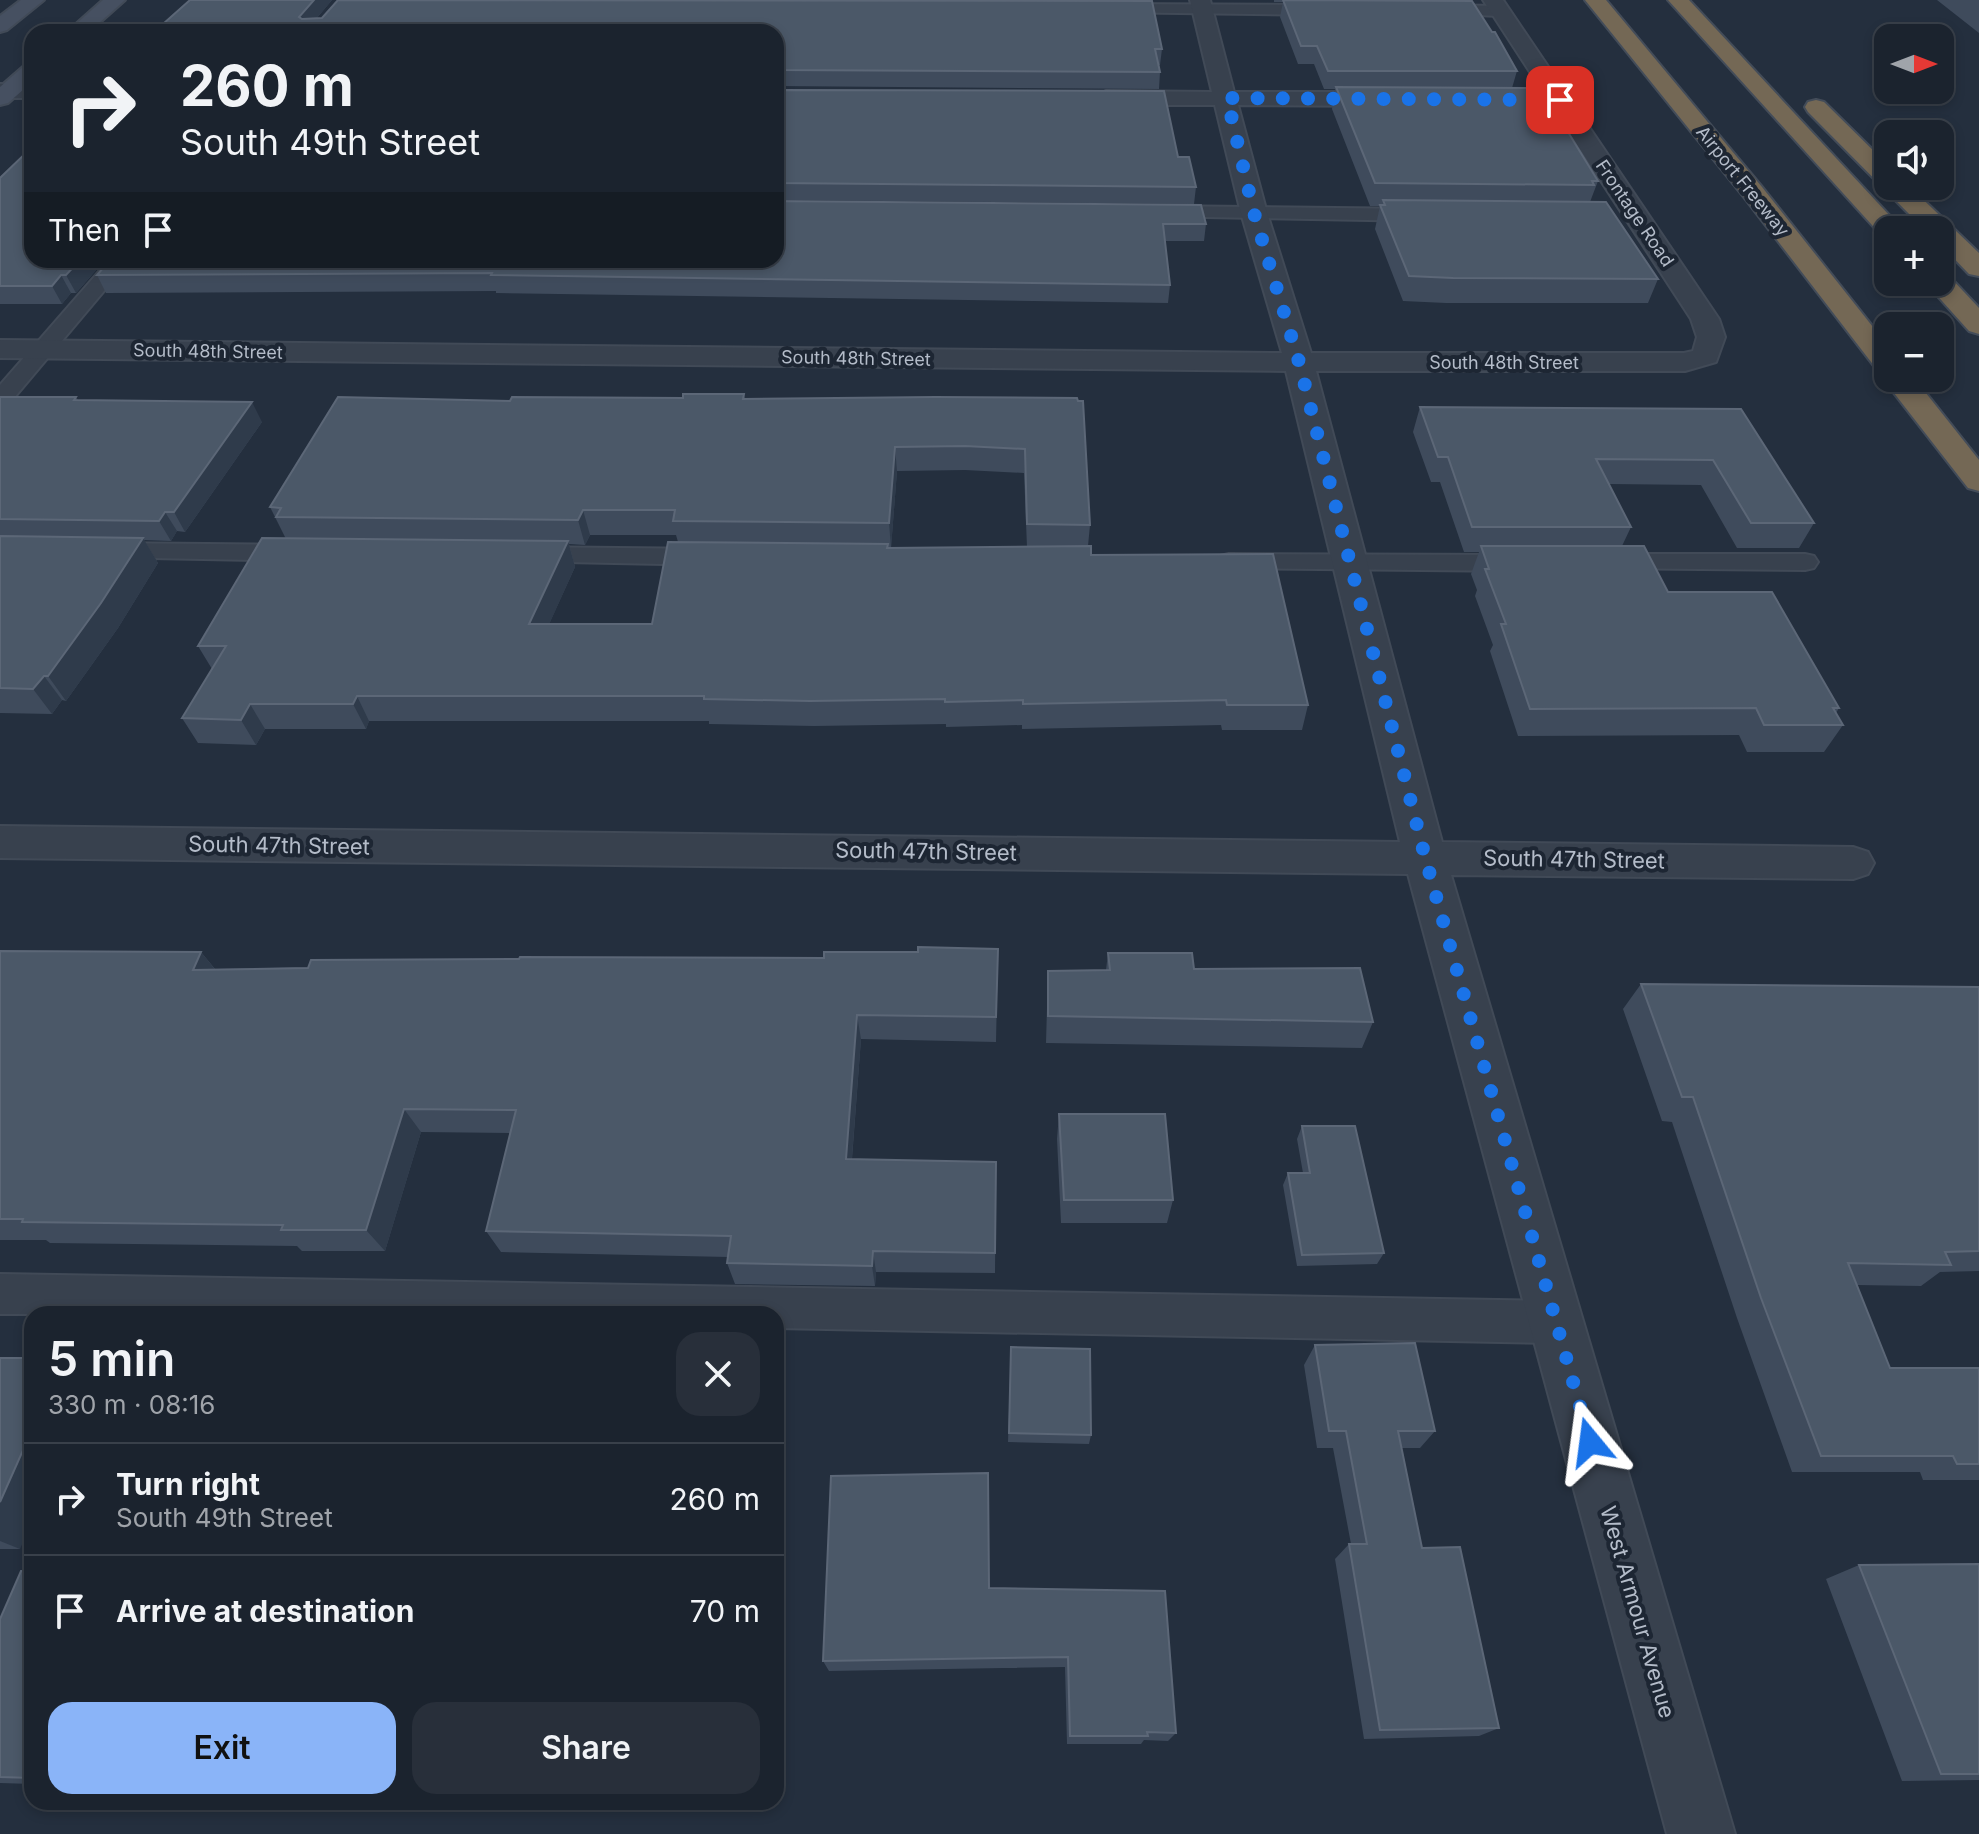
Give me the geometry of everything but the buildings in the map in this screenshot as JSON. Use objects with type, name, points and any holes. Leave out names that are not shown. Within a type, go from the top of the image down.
[{"type":"highway","name":"Airport Freeway","points":[[1595,0],[1753,192],[1874,347]]},
{"type":"highway","points":[[1678,0],[1877,216]]},
{"type":"highway","points":[[1755,82],[1808,100],[1874,165]]},
{"type":"highway","points":[[1909,200],[1979,268]]},
{"type":"highway","points":[[1952,296],[1979,325]]},
{"type":"highway","points":[[1909,392],[1979,481]]},
{"type":"main road","points":[[0,26],[34,0]]},
{"type":"main road","points":[[86,24],[115,0]]},
{"type":"main road","points":[[3,93],[24,77]]},
{"type":"street","name":"West Armour Avenue","points":[[1201,5],[1254,213],[1299,362],[1425,857],[1701,1834]]},
{"type":"street","name":"Frontage Road","points":[[1496,5],[1708,325],[1711,344],[1708,350]]},
{"type":"street","points":[[3,93],[24,92]]},
{"type":"street","points":[[1087,98],[1417,99]]},
{"type":"street","points":[[1528,100],[1560,100]]},
{"type":"street","name":"South 48th Street","points":[[0,349],[1299,362],[1685,362],[1700,359],[1708,350]]},
{"type":"street","name":"South 47th Street","points":[[0,842],[1853,863]]},
{"type":"lane","points":[[1090,9],[1201,5],[1343,10]]},
{"type":"lane","points":[[1421,10],[1496,5]]},
{"type":"lane","points":[[1142,212],[1445,215]]},
{"type":"lane","points":[[1605,216],[1637,217]]},
{"type":"lane","points":[[0,400],[113,268]]},
{"type":"lane","points":[[79,550],[334,553]]},
{"type":"lane","points":[[493,555],[731,557]]},
{"type":"lane","points":[[1208,562],[1554,563]]},
{"type":"lane","points":[[1586,562],[1805,562]]},
{"type":"lane","points":[[0,1294],[667,1306]]},
{"type":"lane","points":[[784,1308],[1556,1322]]},
{"type":"route","points":[[1560,100],[1227,98],[1254,213],[1299,362],[1425,857],[1590,1442]]}]
